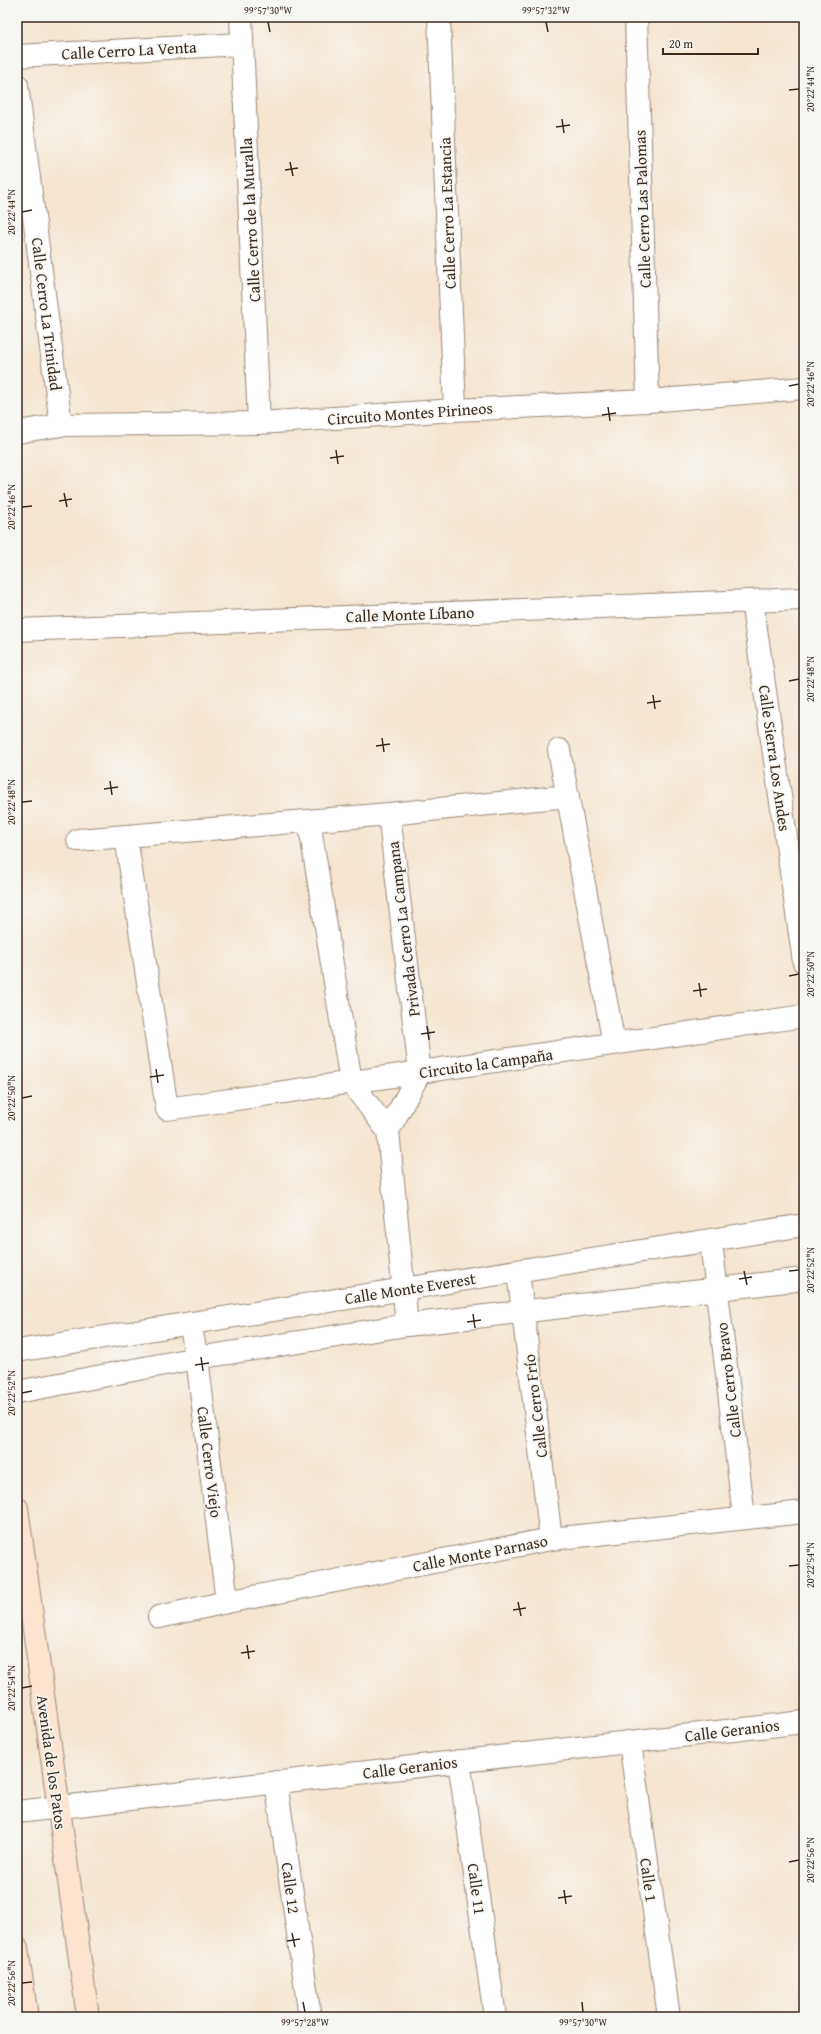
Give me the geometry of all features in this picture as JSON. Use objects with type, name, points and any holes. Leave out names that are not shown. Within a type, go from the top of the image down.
[{"type":"street","name":"Calle Cerro de la Muralla","points":[[241,17],[259,423]]},
{"type":"street","name":"Calle Cerro La Estancia","points":[[438,17],[455,410]]},
{"type":"street","name":"Calle Cerro Las Palomas","points":[[636,17],[648,401]]},
{"type":"street","name":"Calle Cerro La Venta","points":[[17,56],[242,44]]},
{"type":"street","name":"Calle Cerro La Trinidad","points":[[17,85],[61,425]]},
{"type":"street","name":"Circuito Montes Pirineos","points":[[17,432],[61,425],[259,423],[455,410],[648,401],[804,388]]},
{"type":"street","name":"Calle Monte Líbano","points":[[17,630],[804,599]]},
{"type":"street","name":"Calle Sierra Los Andes","points":[[752,601],[804,962]]},
{"type":"street","points":[[559,750],[614,1044]]},
{"type":"street","points":[[78,840],[389,814],[568,796]]},
{"type":"street","name":"Privada Cerro La Campana","points":[[389,814],[420,1072]]},
{"type":"street","points":[[309,821],[351,1082],[388,1131],[405,1288],[407,1325]]},
{"type":"street","name":"Circuito la Campaña","points":[[126,837],[167,1109],[804,1016]]},
{"type":"street","points":[[388,1131],[420,1072]]},
{"type":"street","name":"Calle Monte Everest","points":[[17,1351],[405,1288],[711,1242],[804,1225]]},
{"type":"street","name":"Calle Cerro Bravo","points":[[711,1242],[744,1517]]},
{"type":"street","name":"Calle Cerro Frío","points":[[518,1272],[551,1540]]},
{"type":"street","points":[[17,1392],[197,1358],[407,1325],[804,1279]]},
{"type":"street","name":"Calle Cerro Viejo","points":[[190,1323],[197,1358],[227,1602]]},
{"type":"street","name":"Avenida de los Patos","points":[[17,1508],[88,2017]]},
{"type":"street","name":"Calle Monte Parnaso","points":[[159,1617],[227,1602],[551,1540],[744,1517],[804,1512]]},
{"type":"street","name":"Calle Geranios","points":[[17,1812],[630,1742],[804,1725]]},
{"type":"street","name":"Calle 1","points":[[630,1742],[669,2017]]},
{"type":"street","name":"Calle 11","points":[[459,1761],[494,2017]]},
{"type":"street","name":"Calle 12","points":[[276,1782],[310,2017]]},
{"type":"street","points":[[17,1948],[27,2017]]}]
